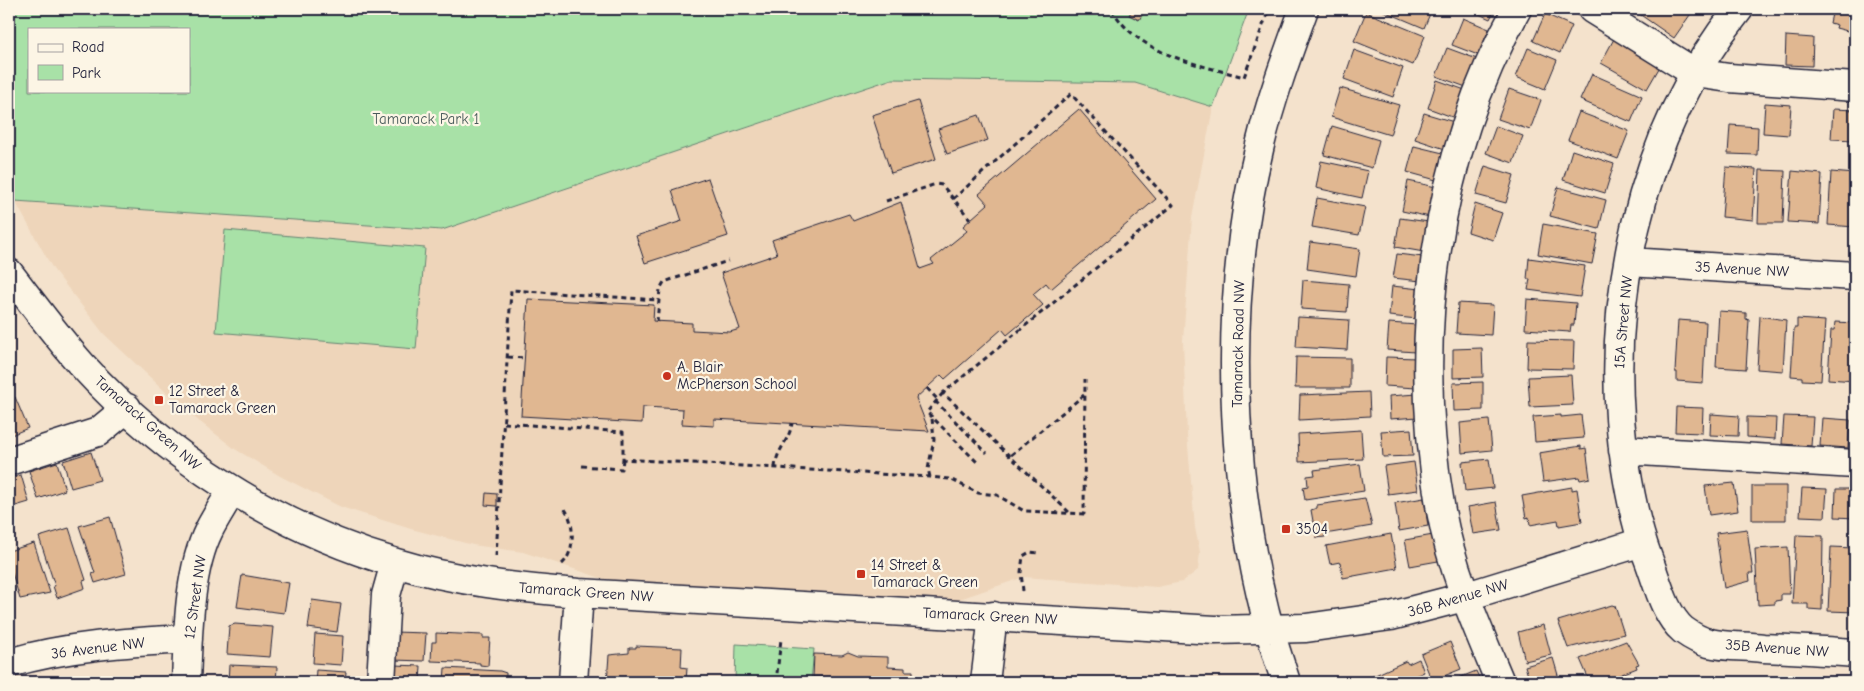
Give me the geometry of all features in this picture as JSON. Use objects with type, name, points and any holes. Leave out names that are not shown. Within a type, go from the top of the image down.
[{"type":"street","name":"Tamarack Road NW","points":[[1286,682],[1270,630],[1256,571],[1238,442],[1234,383],[1235,321],[1242,244],[1260,144],[1304,9]]},
{"type":"street","points":[[1500,682],[1464,597],[1441,512],[1432,450],[1429,332],[1435,258],[1446,196],[1466,128],[1487,72],[1517,9]]},
{"type":"street","points":[[1592,9],[1695,73],[1729,78],[1855,87]]},
{"type":"street","name":"15A Street NW","points":[[1700,639],[1680,628],[1674,620],[1642,542],[1623,450],[1618,403],[1618,365],[1622,305],[1629,262],[1652,171],[1680,102],[1695,73],[1739,9]]},
{"type":"street","name":"35 Avenue NW","points":[[1629,262],[1855,276]]},
{"type":"street","name":"Tamarack Green NW","points":[[9,273],[82,365],[127,408],[174,448],[232,490],[289,521],[395,563],[498,585],[578,593],[1216,630],[1270,630]]},
{"type":"street","points":[[9,461],[98,432],[127,408]]},
{"type":"street","points":[[1623,450],[1855,464]]},
{"type":"street","name":"12 Street NW","points":[[186,682],[188,639],[196,569],[208,530],[232,490]]},
{"type":"street","name":"36B Avenue NW","points":[[1270,630],[1359,622],[1418,610],[1642,542]]},
{"type":"street","points":[[381,682],[386,595],[395,563]]},
{"type":"street","points":[[573,682],[578,593]]},
{"type":"street","points":[[985,682],[992,616]]},
{"type":"street","name":"36 Avenue NW","points":[[9,663],[66,650],[110,644],[188,639]]},
{"type":"street","name":"35B Avenue NW","points":[[1700,639],[1733,646],[1855,653]]},
{"type":"path","points":[[1112,9],[1130,32],[1162,52],[1244,77],[1269,9]]},
{"type":"path","points":[[953,199],[1071,94],[1173,205],[936,400],[927,412],[978,463]]},
{"type":"path","points":[[1116,152],[1120,147]]},
{"type":"path","points":[[886,201],[936,184],[942,185],[970,219]]},
{"type":"path","points":[[657,322],[658,300],[660,289],[664,282],[728,261]]},
{"type":"path","points":[[496,556],[511,290],[658,300]]},
{"type":"path","points":[[508,357],[525,358]]},
{"type":"path","points":[[622,459],[930,477],[956,482],[978,493],[997,495],[1024,511],[1084,514],[1084,379]]},
{"type":"path","points":[[927,388],[936,400],[987,453]]},
{"type":"path","points":[[943,393],[1011,455],[1070,513]]},
{"type":"path","points":[[1011,455],[1084,395]]},
{"type":"path","points":[[930,477],[928,469],[934,440],[932,418]]},
{"type":"path","points":[[775,468],[776,456],[790,434],[792,423]]},
{"type":"path","points":[[504,424],[623,432],[622,469],[598,470],[582,466]]},
{"type":"path","points":[[560,567],[567,560],[572,533],[568,512],[563,507]]},
{"type":"path","points":[[568,512],[572,509]]},
{"type":"path","points":[[1030,512],[1030,517]]},
{"type":"path","points":[[1023,592],[1021,562],[1023,556],[1030,551],[1038,553]]},
{"type":"path","points":[[970,581],[975,583]]},
{"type":"path","points":[[776,682],[781,639]]},
{"type":"shaded area","name":"A. Blair McPherson School","points":[[892,79],[1135,83],[1213,107],[1192,218],[1183,341],[1187,434],[1195,528],[1200,552],[1198,570],[1182,582],[1157,587],[1024,577],[945,604],[625,586],[523,552],[473,545],[411,529],[341,507],[280,476],[235,449],[186,411],[104,334],[53,269],[15,201],[442,230]]},
{"type":"green space","name":"Tamarack Park 1","points":[[9,9],[1249,9],[1213,107],[1135,83],[892,79],[442,230],[15,201],[9,190]]},
{"type":"green space","points":[[225,230],[425,248],[416,349],[216,332]]},
{"type":"green space","points":[[736,644],[814,649],[811,682],[735,682]]},
{"type":"building","points":[[1133,9],[1146,9],[1139,20],[1129,15]]},
{"type":"building","points":[[1379,9],[1432,9],[1424,28]]},
{"type":"building","points":[[1468,9],[1495,9],[1490,19]]},
{"type":"building","points":[[1632,9],[1687,9],[1692,12],[1674,38]]},
{"type":"building","points":[[1833,9],[1855,9],[1855,33],[1836,28],[1837,25],[1830,23]]},
{"type":"building","points":[[1366,12],[1425,36],[1413,65],[1354,41]]},
{"type":"building","points":[[1545,14],[1572,26],[1560,53],[1533,41]]},
{"type":"building","points":[[1463,18],[1489,29],[1478,55],[1452,45]]},
{"type":"building","points":[[1786,36],[1813,38],[1812,66],[1785,65]]},
{"type":"building","points":[[1615,37],[1662,63],[1647,89],[1601,63]]},
{"type":"building","points":[[1447,48],[1477,59],[1466,87],[1436,76]]},
{"type":"building","points":[[1528,48],[1557,60],[1545,89],[1516,77]]},
{"type":"building","points":[[1354,50],[1403,68],[1393,97],[1344,79]]},
{"type":"building","points":[[1592,74],[1642,96],[1631,122],[1580,100]]},
{"type":"building","points":[[1437,80],[1465,90],[1455,118],[1428,108]]},
{"type":"building","points":[[1340,88],[1399,105],[1390,135],[1331,117]]},
{"type":"building","points":[[1509,89],[1541,100],[1530,130],[1498,119]]},
{"type":"building","points":[[918,101],[936,159],[891,173],[872,115]]},
{"type":"building","points":[[1765,103],[1791,105],[1789,135],[1763,133]]},
{"type":"building","name":"A. Blair McPherson School","points":[[1079,109],[1156,199],[1051,289],[1046,283],[1033,294],[1043,305],[1007,335],[1002,329],[945,379],[941,375],[916,398],[929,431],[714,419],[714,426],[682,424],[683,409],[643,407],[642,423],[521,416],[528,299],[654,305],[653,321],[692,323],[692,330],[730,332],[740,329],[721,273],[777,254],[772,240],[849,214],[853,221],[901,202],[920,269],[934,264],[931,260],[967,231],[963,226],[988,204],[979,194]]},
{"type":"building","points":[[1833,109],[1855,110],[1855,140],[1831,139]]},
{"type":"building","points":[[1579,112],[1629,131],[1618,159],[1568,140]]},
{"type":"building","points":[[1424,113],[1454,122],[1445,149],[1415,139]]},
{"type":"building","points":[[979,115],[988,140],[947,154],[938,129]]},
{"type":"building","points":[[1730,125],[1758,127],[1757,155],[1728,154]]},
{"type":"building","points":[[1332,126],[1379,140],[1372,168],[1324,155]]},
{"type":"building","points":[[1496,126],[1523,136],[1513,163],[1486,153]]},
{"type":"building","points":[[1414,146],[1443,153],[1436,180],[1407,172]]},
{"type":"building","points":[[1572,150],[1614,164],[1605,193],[1563,180]]},
{"type":"building","points":[[1321,161],[1368,171],[1362,198],[1316,188]]},
{"type":"building","points":[[1485,166],[1514,175],[1506,203],[1476,195]]},
{"type":"building","points":[[1726,167],[1756,169],[1753,220],[1722,217]]},
{"type":"building","points":[[1760,170],[1785,171],[1783,223],[1758,223]]},
{"type":"building","points":[[1792,171],[1822,174],[1819,224],[1788,222]]},
{"type":"building","points":[[1831,172],[1855,174],[1855,227],[1828,225]]},
{"type":"building","points":[[708,178],[728,236],[645,263],[636,236],[682,221],[672,190]]},
{"type":"building","points":[[1408,181],[1436,187],[1430,217],[1402,211]]},
{"type":"building","points":[[1558,187],[1606,200],[1599,229],[1550,216]]},
{"type":"building","points":[[1317,198],[1365,207],[1359,235],[1312,227]]},
{"type":"building","points":[[1475,204],[1502,213],[1493,240],[1468,232]]},
{"type":"building","points":[[1400,218],[1429,222],[1424,252],[1395,247]]},
{"type":"building","points":[[1543,224],[1598,234],[1592,264],[1538,254]]},
{"type":"building","points":[[1310,242],[1360,249],[1356,276],[1307,269]]},
{"type":"building","points":[[1397,254],[1423,257],[1421,281],[1393,278]]},
{"type":"building","points":[[1529,258],[1585,266],[1580,297],[1528,290],[1530,279],[1527,279]]},
{"type":"building","points":[[1303,280],[1349,284],[1347,312],[1301,309]]},
{"type":"building","points":[[1392,286],[1420,289],[1417,319],[1389,316]]},
{"type":"building","points":[[1527,299],[1576,303],[1574,325],[1571,325],[1570,332],[1525,329]]},
{"type":"building","points":[[1458,303],[1493,305],[1491,335],[1456,333]]},
{"type":"building","points":[[1719,311],[1746,313],[1746,319],[1749,320],[1746,369],[1716,367]]},
{"type":"building","points":[[1760,316],[1786,320],[1783,371],[1757,369]]},
{"type":"building","points":[[1298,317],[1349,320],[1347,350],[1296,347]]},
{"type":"building","points":[[1797,319],[1825,321],[1821,381],[1802,380],[1802,377],[1791,376],[1794,328],[1797,328]]},
{"type":"building","points":[[1678,320],[1706,322],[1703,383],[1677,381],[1677,372],[1675,372]]},
{"type":"building","points":[[1835,322],[1855,323],[1855,381],[1828,379],[1831,330],[1834,330]]},
{"type":"building","points":[[1389,323],[1417,325],[1415,352],[1387,350]]},
{"type":"building","points":[[1528,340],[1574,341],[1573,369],[1527,368]]},
{"type":"building","points":[[1482,348],[1483,377],[1453,378],[1453,349]]},
{"type":"building","points":[[1296,357],[1350,358],[1350,388],[1295,388]]},
{"type":"building","points":[[1386,357],[1417,358],[1416,388],[1385,386]]},
{"type":"building","points":[[1571,375],[1573,405],[1530,407],[1528,377]]},
{"type":"building","points":[[1483,382],[1483,410],[1454,411],[1453,383]]},
{"type":"building","points":[[1369,392],[1370,416],[1299,420],[1300,395]]},
{"type":"building","points":[[1417,394],[1418,417],[1390,419],[1389,396]]},
{"type":"building","points":[[15,397],[28,428],[9,436],[9,400]]},
{"type":"building","points":[[1676,407],[1703,408],[1702,433],[1675,432]]},
{"type":"building","points":[[1711,414],[1739,416],[1738,436],[1710,435]]},
{"type":"building","points":[[1561,415],[1561,417],[1581,415],[1584,438],[1535,442],[1533,417]]},
{"type":"building","points":[[1784,416],[1813,417],[1811,446],[1782,444]]},
{"type":"building","points":[[1747,417],[1776,418],[1775,439],[1747,437]]},
{"type":"building","points":[[1822,418],[1850,420],[1848,448],[1820,446]]},
{"type":"building","points":[[1489,420],[1492,450],[1462,453],[1460,423]]},
{"type":"building","points":[[1411,429],[1413,456],[1383,457],[1381,431]]},
{"type":"building","points":[[1361,430],[1363,459],[1299,462],[1298,434]]},
{"type":"building","points":[[1581,446],[1581,449],[1586,448],[1590,478],[1580,480],[1579,477],[1543,482],[1539,453]]},
{"type":"building","points":[[91,452],[100,480],[71,488],[63,461]]},
{"type":"building","points":[[1489,459],[1493,488],[1465,491],[1462,462]]},
{"type":"building","points":[[57,462],[65,490],[38,499],[29,471]]},
{"type":"building","points":[[1414,462],[1418,490],[1388,494],[1384,466]]},
{"type":"building","points":[[1360,464],[1364,491],[1305,500],[1303,487],[1308,486],[1307,476],[1315,475],[1314,470]]},
{"type":"building","points":[[21,475],[29,502],[9,508],[9,478]]},
{"type":"building","points":[[1734,483],[1738,511],[1709,515],[1705,486]]},
{"type":"building","points":[[1752,486],[1786,486],[1786,520],[1752,520]]},
{"type":"building","points":[[1572,487],[1572,490],[1577,489],[1582,522],[1559,526],[1558,520],[1530,525],[1529,517],[1526,518],[1522,496]]},
{"type":"building","points":[[1802,488],[1827,489],[1825,517],[1800,516]]},
{"type":"building","points":[[1836,489],[1855,489],[1855,518],[1835,517]]},
{"type":"building","points":[[486,493],[497,494],[497,506],[485,505]]},
{"type":"building","points":[[1365,498],[1372,526],[1325,534],[1325,537],[1316,538],[1311,510],[1317,508],[1317,505]]},
{"type":"building","points":[[1424,498],[1428,526],[1399,531],[1395,503]]},
{"type":"building","points":[[1496,502],[1501,530],[1473,534],[1468,507]]},
{"type":"building","points":[[110,517],[126,574],[95,583],[92,574],[95,573],[79,526]]},
{"type":"building","points":[[69,528],[86,580],[83,581],[85,588],[57,598],[39,537]]},
{"type":"building","points":[[1747,529],[1753,573],[1749,573],[1750,581],[1724,588],[1716,533]]},
{"type":"building","points":[[1391,534],[1397,568],[1343,578],[1340,562],[1330,564],[1326,546]]},
{"type":"building","points":[[1433,535],[1438,561],[1410,566],[1405,540]]},
{"type":"building","points":[[1796,535],[1823,536],[1822,610],[1808,609],[1808,604],[1792,604]]},
{"type":"building","points":[[34,543],[50,593],[20,599],[9,563],[9,551]]},
{"type":"building","points":[[1788,547],[1790,594],[1781,594],[1781,600],[1775,601],[1775,604],[1758,605],[1755,549]]},
{"type":"building","points":[[1831,547],[1855,548],[1855,612],[1828,611]]},
{"type":"building","points":[[242,575],[289,583],[284,613],[237,607]]},
{"type":"building","points":[[312,600],[341,604],[337,632],[308,628]]},
{"type":"building","points":[[1612,605],[1615,606],[1624,634],[1568,648],[1558,621]]},
{"type":"building","points":[[235,624],[273,627],[270,657],[227,654],[229,626]]},
{"type":"building","points":[[1543,625],[1551,655],[1525,661],[1518,632]]},
{"type":"building","points":[[394,632],[426,633],[424,661],[393,660]]},
{"type":"building","points":[[436,633],[483,635],[483,638],[490,638],[488,666],[480,665],[480,663],[431,661],[432,642],[436,642]]},
{"type":"building","points":[[315,634],[343,636],[341,665],[313,663]]},
{"type":"building","points":[[1626,641],[1639,664],[1636,665],[1637,668],[1602,682],[1590,682],[1580,659]]},
{"type":"building","points":[[1450,642],[1461,669],[1432,681],[1421,654]]},
{"type":"building","points":[[636,646],[682,648],[681,667],[687,668],[686,682],[607,682],[609,655],[629,653],[629,648],[636,648]]},
{"type":"building","points":[[848,652],[858,656],[888,657],[888,667],[905,668],[905,671],[913,671],[913,682],[821,682],[822,677],[813,677],[814,654],[842,655]]},
{"type":"building","points":[[1553,658],[1560,682],[1530,682],[1525,666]]},
{"type":"building","points":[[1419,659],[1424,672],[1415,676],[1418,682],[1360,682],[1406,661],[1408,664]]},
{"type":"building","points":[[229,665],[277,667],[276,682],[228,682]]},
{"type":"building","points":[[394,665],[421,666],[420,682],[394,682]]},
{"type":"building","points":[[445,668],[500,671],[506,673],[506,682],[444,682]]},
{"type":"building","points":[[316,670],[346,672],[345,682],[315,682]]},
{"type":"building","points":[[1476,671],[1481,682],[1449,682]]},
{"type":"place","name":"A. Blair McPherson School","points":[[667,376]]},
{"type":"place","name":"12 Street & Tamarack Green","points":[[159,400]]},
{"type":"place","name":"3504","points":[[1286,529]]},
{"type":"place","name":"14 Street & Tamarack Green","points":[[861,574]]}]
